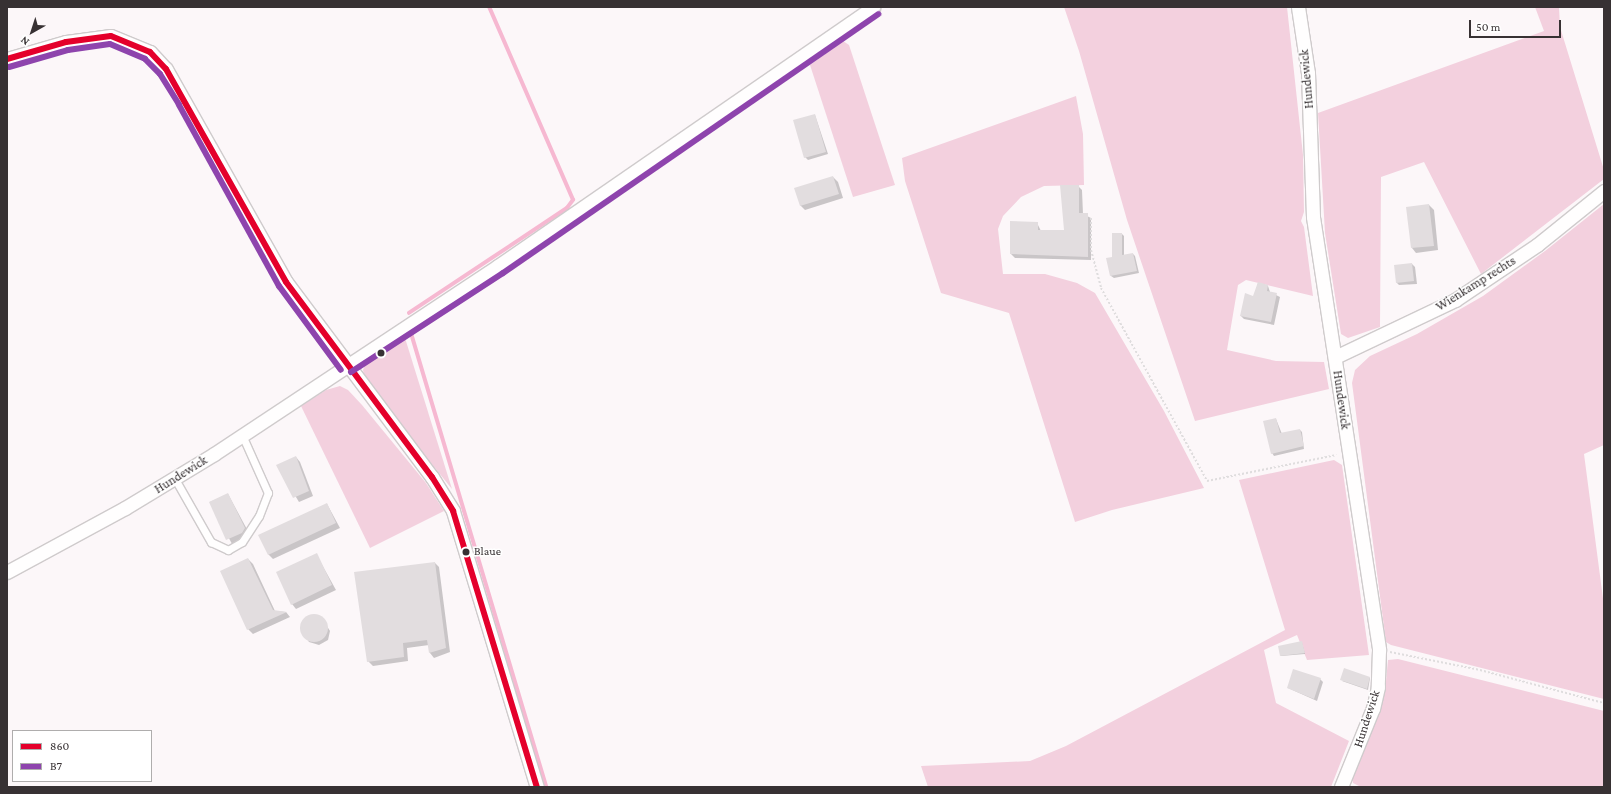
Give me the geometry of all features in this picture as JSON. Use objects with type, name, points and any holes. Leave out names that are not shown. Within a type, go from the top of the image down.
[{"type":"street","name":"Hundewick","points":[[7,572],[175,479],[511,257],[873,7]]},
{"type":"street","name":"Hundewick","points":[[1298,7],[1308,73],[1312,217],[1335,356],[1379,650],[1378,680],[1373,708],[1344,786]]},
{"type":"street","points":[[7,59],[66,42],[111,36],[150,52],[166,69],[186,101],[286,282],[432,477],[453,511],[537,787]]},
{"type":"street","name":"Wienkamp rechts","points":[[1335,356],[1460,297],[1537,245],[1604,191]]},
{"type":"lane","points":[[175,479],[211,542],[228,550],[242,542],[259,516],[268,493],[242,435]]},
{"type":"path","points":[[1092,218],[1091,250],[1101,288],[1207,481],[1349,452]]},
{"type":"path","points":[[1379,650],[1480,670],[1604,703]]},
{"type":"shaded area","points":[[1064,7],[1287,7],[1303,155],[1304,212],[1301,221],[1304,227],[1313,296],[1246,280],[1238,285],[1227,350],[1276,361],[1324,362],[1329,389],[1195,421],[1127,220],[1079,51]]},
{"type":"shaded area","points":[[1535,7],[1559,7],[1560,27],[1604,170],[1604,179],[1481,274],[1424,162],[1381,177],[1380,327],[1348,338],[1341,334],[1325,233],[1318,113],[1544,31]]},
{"type":"shaded area","points":[[843,41],[849,45],[895,185],[853,197],[810,65]]},
{"type":"shaded area","points":[[1076,96],[1083,134],[1084,185],[1044,186],[1021,197],[1003,216],[998,229],[1003,274],[1045,274],[1077,283],[1095,293],[1164,411],[1204,488],[1112,510],[1075,522],[1009,313],[941,293],[905,181],[902,158]]},
{"type":"shaded area","points":[[1604,204],[1604,445],[1584,454],[1604,606],[1604,699],[1391,645],[1386,642],[1352,383],[1355,370],[1370,356],[1417,334],[1483,296],[1545,251]]},
{"type":"shaded area","points":[[405,338],[452,489],[366,383],[363,370],[365,365]]},
{"type":"shaded area","points":[[340,386],[348,390],[362,405],[426,483],[444,511],[370,548],[301,406],[326,390]]},
{"type":"shaded area","points":[[1334,460],[1342,465],[1369,655],[1307,660],[1297,635],[1264,650],[1276,703],[1349,741],[1331,787],[928,787],[921,766],[1030,761],[1066,746],[1285,630],[1239,480]]},
{"type":"shaded area","points":[[1398,659],[1604,711],[1604,787],[1361,787],[1353,783],[1352,778],[1386,681],[1388,660]]},
{"type":"building","points":[[815,114],[826,152],[804,158],[793,120]]},
{"type":"building","points":[[833,176],[839,194],[800,206],[794,188]]},
{"type":"building","points":[[1060,185],[1079,185],[1079,213],[1088,213],[1088,257],[1010,254],[1010,221],[1038,222],[1038,230],[1064,230]]},
{"type":"building","points":[[1429,204],[1434,246],[1411,248],[1406,207]]},
{"type":"building","points":[[1112,233],[1122,233],[1122,255],[1133,253],[1137,271],[1110,276],[1106,258],[1112,257]]},
{"type":"building","points":[[1412,263],[1414,281],[1396,283],[1394,265]]},
{"type":"building","points":[[1258,282],[1268,285],[1267,291],[1277,293],[1271,322],[1240,316],[1245,293],[1253,296]]},
{"type":"building","points":[[1276,418],[1280,433],[1300,429],[1304,446],[1271,454],[1263,421]]},
{"type":"building","points":[[296,456],[309,491],[293,498],[276,465]]},
{"type":"building","points":[[228,493],[245,528],[242,533],[226,540],[209,502]]},
{"type":"building","points":[[327,503],[336,523],[268,555],[258,535]]},
{"type":"building","points":[[317,553],[332,585],[291,605],[276,572]]},
{"type":"building","points":[[248,558],[273,610],[287,612],[247,630],[220,571]]},
{"type":"building","points":[[435,562],[446,648],[429,653],[427,640],[403,643],[404,657],[367,662],[354,572]]},
{"type":"building","points":[[314,614],[324,618],[328,628],[324,638],[314,642],[304,638],[300,628],[304,618]]},
{"type":"building","points":[[1302,641],[1305,653],[1280,656],[1278,646]]},
{"type":"building","points":[[1344,668],[1370,677],[1367,689],[1340,680]]},
{"type":"building","points":[[1293,669],[1321,678],[1314,699],[1287,688]]},
{"type":"waterway","points":[[409,313],[567,208],[573,200],[489,7]]},
{"type":"waterway","points":[[412,335],[547,787]]},
{"type":"transit line","name":"B7","points":[[351,372],[503,273],[878,14]]},
{"type":"transit line","name":"860","points":[[7,59],[66,42],[111,36],[150,52],[166,69],[286,282],[432,477],[453,511],[537,787]]},
{"type":"transit line","name":"B7","points":[[9,67],[68,50],[110,44],[145,59],[160,74],[179,105],[279,286],[341,370]]},
{"type":"place","name":"Blaue","points":[[466,552]]}]
